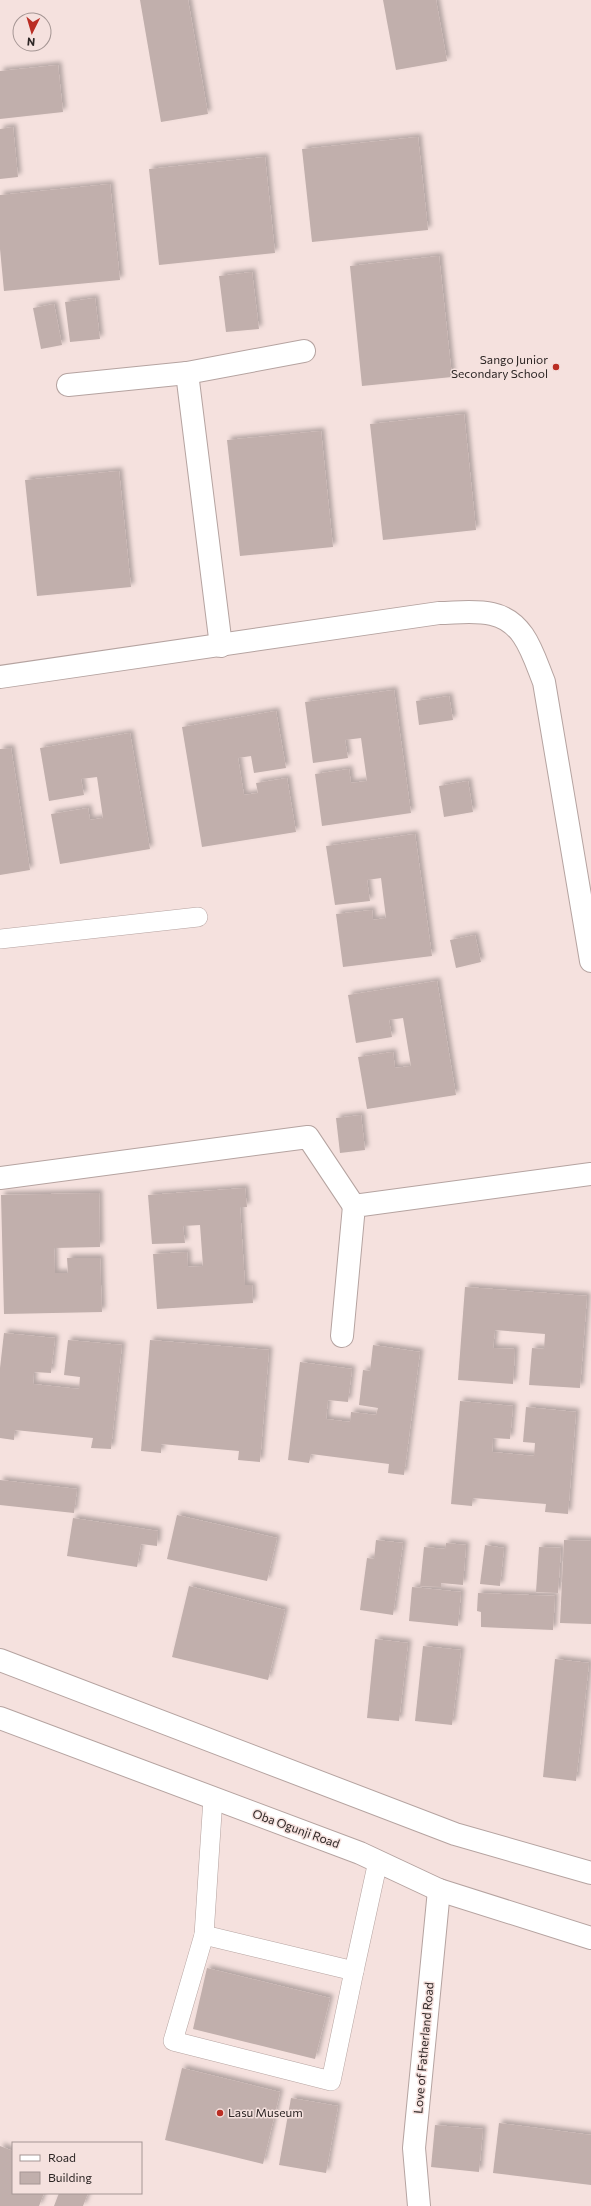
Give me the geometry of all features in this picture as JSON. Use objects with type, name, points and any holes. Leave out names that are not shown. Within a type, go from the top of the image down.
[{"type":"street","points":[[68,385],[187,373],[304,352]]},
{"type":"street","points":[[187,373],[221,646]]},
{"type":"street","points":[[0,677],[221,646],[438,613],[492,614],[516,625],[530,645],[544,682],[591,960]]},
{"type":"street","points":[[0,1178],[308,1137],[354,1206],[342,1336]]},
{"type":"street","points":[[354,1206],[591,1174]]},
{"type":"street","points":[[0,1660],[456,1834],[591,1873]]},
{"type":"street","name":"Oba Ogunji Road","points":[[0,1718],[378,1861],[438,1890],[591,1938]]},
{"type":"street","name":"Love of Fatherland Road","points":[[419,2206],[414,2148],[438,1890]]},
{"type":"lane","points":[[0,939],[198,917]]},
{"type":"lane","points":[[213,1798],[204,1935],[173,2041],[331,2081],[378,1861]]},
{"type":"lane","points":[[204,1935],[354,1971]]},
{"type":"building","points":[[140,0],[188,0],[208,114],[161,122]]},
{"type":"building","points":[[383,0],[436,0],[447,61],[396,70]]},
{"type":"building","points":[[58,65],[63,112],[0,119],[0,71]]},
{"type":"building","points":[[13,127],[18,177],[0,179],[0,129]]},
{"type":"building","points":[[418,137],[428,230],[312,242],[302,149]]},
{"type":"building","points":[[265,157],[275,253],[159,265],[149,169]]},
{"type":"building","points":[[110,184],[120,280],[4,291],[0,249],[0,195]]},
{"type":"building","points":[[439,256],[452,377],[362,386],[350,266]]},
{"type":"building","points":[[252,272],[259,329],[226,332],[219,276]]},
{"type":"building","points":[[95,298],[100,339],[70,342],[65,302]]},
{"type":"building","points":[[54,304],[62,345],[41,349],[33,308]]},
{"type":"building","points":[[464,414],[476,530],[383,540],[370,424]]},
{"type":"building","points":[[321,431],[333,547],[240,556],[227,440]]},
{"type":"building","points":[[119,471],[131,587],[37,596],[25,480]]},
{"type":"building","points":[[394,690],[411,813],[322,826],[315,774],[349,769],[351,783],[367,781],[361,738],[345,740],[348,758],[313,763],[305,702]]},
{"type":"building","points":[[449,696],[453,720],[419,725],[416,701]]},
{"type":"building","points":[[276,711],[286,768],[254,773],[251,756],[238,758],[244,795],[258,793],[256,783],[287,778],[296,832],[202,847],[182,727]]},
{"type":"building","points":[[130,733],[150,849],[60,864],[51,814],[88,808],[90,820],[103,818],[97,777],[81,779],[84,795],[49,801],[40,748]]},
{"type":"building","points":[[11,748],[30,870],[0,875],[0,749]]},
{"type":"building","points":[[468,781],[473,812],[444,817],[439,786]]},
{"type":"building","points":[[415,834],[432,956],[343,967],[336,914],[372,910],[373,920],[386,918],[381,878],[367,880],[370,901],[335,905],[326,846]]},
{"type":"building","points":[[475,935],[481,962],[456,968],[450,940]]},
{"type":"building","points":[[437,981],[456,1095],[367,1109],[358,1057],[393,1052],[395,1068],[411,1066],[403,1018],[389,1020],[392,1037],[356,1043],[348,995]]},
{"type":"building","points":[[361,1115],[365,1150],[340,1153],[336,1118]]},
{"type":"building","points":[[245,1188],[247,1207],[240,1207],[245,1285],[252,1285],[253,1303],[157,1309],[153,1254],[187,1252],[188,1267],[203,1266],[200,1225],[183,1226],[185,1243],[152,1244],[148,1195]]},
{"type":"building","points":[[99,1193],[100,1247],[54,1248],[55,1273],[68,1273],[67,1258],[100,1258],[102,1312],[4,1314],[1,1195]]},
{"type":"building","points":[[465,1287],[587,1296],[580,1388],[529,1385],[532,1348],[544,1349],[545,1334],[495,1330],[493,1348],[515,1349],[513,1384],[458,1380]]},
{"type":"building","points":[[4,1333],[55,1338],[51,1373],[34,1372],[33,1384],[79,1389],[80,1377],[64,1375],[68,1340],[122,1345],[111,1449],[91,1448],[93,1438],[15,1430],[14,1440],[0,1438],[0,1368]]},
{"type":"building","points":[[150,1340],[269,1350],[260,1462],[238,1460],[239,1451],[161,1444],[161,1453],[141,1451]]},
{"type":"building","points":[[373,1345],[420,1352],[404,1475],[388,1473],[389,1464],[311,1454],[309,1463],[288,1460],[300,1362],[352,1369],[348,1402],[328,1400],[326,1419],[350,1422],[351,1412],[376,1415],[378,1408],[359,1405],[363,1370],[370,1371]]},
{"type":"building","points":[[460,1401],[513,1406],[510,1439],[493,1438],[492,1452],[534,1456],[535,1443],[523,1442],[526,1407],[576,1412],[568,1514],[545,1512],[546,1504],[473,1498],[472,1506],[451,1504]]},
{"type":"building","points":[[0,1480],[77,1489],[74,1513],[0,1505]]},
{"type":"building","points":[[177,1515],[277,1538],[267,1581],[167,1559]]},
{"type":"building","points":[[73,1518],[158,1531],[157,1546],[141,1544],[137,1567],[67,1556]]},
{"type":"building","points":[[376,1540],[403,1543],[393,1615],[360,1610],[367,1558],[374,1559]]},
{"type":"building","points":[[564,1540],[591,1541],[591,1624],[560,1623]]},
{"type":"building","points":[[446,1543],[466,1545],[463,1585],[441,1583],[441,1587],[420,1586],[424,1547],[445,1549]]},
{"type":"building","points":[[485,1545],[504,1548],[500,1586],[480,1584]]},
{"type":"building","points":[[539,1547],[561,1548],[558,1593],[536,1592]]},
{"type":"building","points":[[189,1586],[285,1610],[268,1680],[172,1657]]},
{"type":"building","points":[[412,1587],[461,1592],[458,1626],[409,1621]]},
{"type":"building","points":[[478,1593],[555,1596],[553,1630],[481,1627],[481,1612],[477,1611]]},
{"type":"building","points":[[375,1639],[408,1643],[399,1721],[367,1718]]},
{"type":"building","points":[[423,1646],[461,1650],[452,1725],[415,1721]]},
{"type":"building","points":[[555,1659],[589,1663],[576,1781],[543,1777]]},
{"type":"building","points":[[207,1968],[330,1998],[315,2059],[193,2029]]},
{"type":"building","points":[[182,2068],[280,2092],[263,2164],[165,2140]]},
{"type":"building","points":[[291,2098],[338,2106],[326,2173],[279,2165]]},
{"type":"building","points":[[499,2123],[591,2135],[591,2185],[493,2173]]},
{"type":"building","points":[[435,2125],[483,2129],[479,2172],[431,2167]]},
{"type":"building","points":[[0,2146],[12,2151],[12,2194],[44,2194],[39,2206],[0,2206]]},
{"type":"building","points":[[59,2194],[88,2194],[83,2206],[54,2206]]},
{"type":"place","name":"Sango Junior Secondary School","points":[[556,367]]},
{"type":"place","name":"Lasu Museum","points":[[220,2113]]}]
